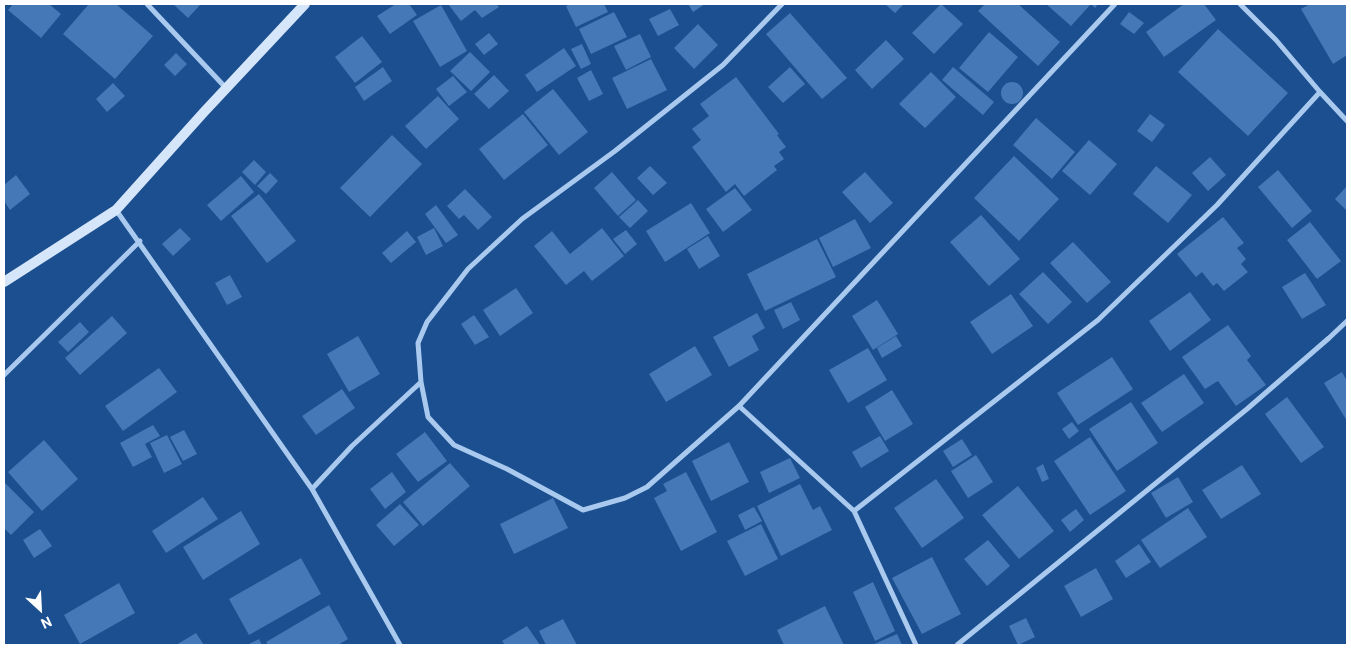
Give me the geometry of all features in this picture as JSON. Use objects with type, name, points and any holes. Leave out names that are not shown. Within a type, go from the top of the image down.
[{"type":"street","points":[[147,4],[226,88]]},
{"type":"street","points":[[4,282],[116,210],[305,4]]},
{"type":"street","points":[[782,4],[723,65],[615,151],[522,219],[468,269],[427,322],[418,342],[428,417],[454,445],[507,469],[583,510],[625,498],[647,487],[739,406],[1115,4]]},
{"type":"street","points":[[1240,4],[1276,40],[1347,121]]},
{"type":"street","points":[[854,510],[1098,320],[1217,206],[1320,92]]},
{"type":"street","points":[[116,210],[140,241],[312,489],[400,645]]},
{"type":"street","points":[[4,376],[140,241]]},
{"type":"street","points":[[957,645],[1247,409],[1347,321]]},
{"type":"street","points":[[312,489],[352,446],[422,382]]},
{"type":"street","points":[[739,406],[854,510],[916,645]]},
{"type":"building","points":[[13,4],[49,4],[61,14],[41,38],[8,10]]},
{"type":"building","points":[[89,4],[116,4],[153,36],[115,79],[63,34]]},
{"type":"building","points":[[173,4],[201,4],[188,18]]},
{"type":"building","points":[[396,4],[409,4],[417,15],[390,34],[377,16]]},
{"type":"building","points":[[448,4],[496,4],[499,7],[482,18],[475,10],[461,21]]},
{"type":"building","points":[[571,4],[604,4],[608,12],[576,27],[566,6]]},
{"type":"building","points":[[688,4],[705,4],[693,12]]},
{"type":"building","points":[[885,4],[904,4],[895,13]]},
{"type":"building","points":[[941,4],[963,24],[934,54],[912,33]]},
{"type":"building","points":[[985,4],[1018,4],[1060,42],[1038,66],[978,11]]},
{"type":"building","points":[[1046,4],[1091,4],[1071,26]]},
{"type":"building","points":[[1184,4],[1204,4],[1216,20],[1164,57],[1146,32]]},
{"type":"building","points":[[1310,4],[1347,4],[1347,55],[1333,64],[1301,9]]},
{"type":"building","points":[[441,5],[467,51],[440,67],[413,21]]},
{"type":"building","points":[[670,9],[679,25],[658,36],[649,19]]},
{"type":"building","points":[[614,12],[627,37],[591,54],[579,29]]},
{"type":"building","points":[[1129,12],[1144,23],[1134,34],[1120,24]]},
{"type":"building","points":[[790,13],[847,78],[822,99],[766,34]]},
{"type":"building","points":[[698,24],[718,45],[694,69],[674,48]]},
{"type":"building","points":[[1218,29],[1288,93],[1248,136],[1178,72]]},
{"type":"building","points":[[989,32],[1018,57],[988,92],[959,68]]},
{"type":"building","points":[[489,33],[498,44],[484,55],[475,44]]},
{"type":"building","points":[[640,34],[651,57],[626,70],[614,46]]},
{"type":"building","points":[[362,36],[382,62],[355,83],[335,57]]},
{"type":"building","points":[[886,40],[904,59],[872,89],[855,70]]},
{"type":"building","points":[[582,44],[591,64],[581,69],[571,49]]},
{"type":"building","points":[[564,48],[576,66],[537,92],[525,75]]},
{"type":"building","points":[[470,52],[490,72],[471,91],[450,71]]},
{"type":"building","points":[[176,53],[187,64],[175,76],[164,65]]},
{"type":"building","points":[[651,59],[667,90],[627,109],[612,78]]},
{"type":"building","points":[[383,67],[392,81],[364,101],[355,87]]},
{"type":"building","points":[[790,67],[805,84],[783,103],[768,87]]},
{"type":"building","points":[[953,67],[994,102],[983,115],[942,80]]},
{"type":"building","points":[[591,70],[603,94],[589,101],[577,78]]},
{"type":"building","points":[[931,72],[956,97],[925,128],[899,104]]},
{"type":"building","points":[[494,75],[509,91],[489,109],[474,94]]},
{"type":"building","points":[[453,76],[467,92],[449,106],[436,89]]},
{"type":"building","points":[[736,77],[779,134],[777,135],[786,147],[779,152],[784,159],[774,166],[777,170],[744,196],[735,184],[726,192],[692,147],[701,140],[692,129],[709,116],[700,104]]},
{"type":"building","points":[[1012,82],[1020,85],[1023,93],[1020,101],[1012,104],[1004,101],[1001,93],[1004,85]]},
{"type":"building","points":[[113,83],[125,96],[107,112],[96,99]]},
{"type":"building","points":[[553,89],[588,132],[559,155],[524,112]]},
{"type":"building","points":[[438,96],[459,119],[426,149],[405,126]]},
{"type":"building","points":[[523,114],[548,145],[504,180],[479,149]]},
{"type":"building","points":[[1150,114],[1165,125],[1152,142],[1137,131]]},
{"type":"building","points":[[1036,118],[1075,152],[1052,179],[1013,145]]},
{"type":"building","points":[[392,135],[422,164],[370,217],[340,188]]},
{"type":"building","points":[[1089,140],[1117,164],[1090,195],[1062,171]]},
{"type":"building","points":[[1014,156],[1059,199],[1019,241],[974,198]]},
{"type":"building","points":[[1210,157],[1226,175],[1208,191],[1192,173]]},
{"type":"building","points":[[254,160],[266,172],[255,185],[242,172]]},
{"type":"building","points":[[650,166],[667,183],[653,195],[637,178]]},
{"type":"building","points":[[1156,166],[1192,195],[1168,223],[1133,194]]},
{"type":"building","points":[[1278,170],[1312,211],[1292,228],[1258,187]]},
{"type":"building","points":[[612,172],[636,200],[618,216],[594,188]]},
{"type":"building","points":[[865,172],[893,203],[870,223],[842,192]]},
{"type":"building","points":[[270,173],[278,181],[266,194],[257,186]]},
{"type":"building","points":[[16,175],[30,194],[10,210],[4,201],[4,185]]},
{"type":"building","points":[[241,176],[254,192],[221,221],[207,205]]},
{"type":"building","points":[[1347,186],[1347,211],[1335,199]]},
{"type":"building","points":[[735,188],[752,210],[723,232],[706,209]]},
{"type":"building","points":[[465,189],[492,217],[478,230],[464,215],[459,219],[447,206]]},
{"type":"building","points":[[259,194],[296,241],[267,263],[231,216]]},
{"type":"building","points":[[638,200],[648,211],[630,228],[619,217]]},
{"type":"building","points":[[691,203],[710,233],[665,262],[646,231]]},
{"type":"building","points":[[436,205],[458,235],[446,243],[425,214]]},
{"type":"building","points":[[981,215],[1020,259],[989,286],[950,242]]},
{"type":"building","points":[[1223,217],[1244,243],[1237,248],[1246,259],[1241,264],[1248,272],[1224,291],[1217,283],[1213,286],[1202,272],[1196,277],[1177,254]]},
{"type":"building","points":[[855,219],[871,248],[833,267],[819,238]]},
{"type":"building","points":[[1310,222],[1341,261],[1317,279],[1287,240]]},
{"type":"building","points":[[180,228],[191,239],[173,256],[162,244]]},
{"type":"building","points":[[434,228],[443,246],[426,255],[417,237]]},
{"type":"building","points":[[602,228],[624,256],[592,281],[584,271],[566,285],[534,246],[552,231],[570,254]]},
{"type":"building","points":[[626,230],[637,244],[625,254],[613,239]]},
{"type":"building","points":[[407,231],[416,242],[391,263],[382,253]]},
{"type":"building","points":[[708,236],[720,256],[699,269],[687,249]]},
{"type":"building","points":[[817,239],[836,277],[765,311],[747,274]]},
{"type":"building","points":[[1073,242],[1111,282],[1087,303],[1050,263]]},
{"type":"building","points":[[1043,272],[1072,302],[1048,324],[1019,294]]},
{"type":"building","points":[[1305,273],[1326,305],[1302,319],[1282,287]]},
{"type":"building","points":[[230,275],[242,297],[227,305],[215,283]]},
{"type":"building","points":[[516,288],[533,313],[500,336],[483,310]]},
{"type":"building","points":[[1190,292],[1211,320],[1170,351],[1149,321]]},
{"type":"building","points":[[1011,294],[1033,326],[992,354],[970,322]]},
{"type":"building","points":[[877,300],[898,334],[873,350],[852,316]]},
{"type":"building","points":[[791,302],[800,320],[783,329],[774,310]]},
{"type":"building","points":[[757,313],[765,328],[752,336],[759,350],[729,367],[713,337]]},
{"type":"building","points":[[474,315],[489,337],[475,345],[461,324]]},
{"type":"building","points":[[112,316],[127,333],[80,375],[65,358]]},
{"type":"building","points":[[80,322],[89,332],[68,352],[58,342]]},
{"type":"building","points":[[1228,325],[1251,356],[1247,360],[1266,385],[1236,406],[1218,381],[1205,389],[1182,357]]},
{"type":"building","points":[[358,336],[380,374],[349,392],[327,354]]},
{"type":"building","points":[[896,336],[902,346],[882,358],[877,348]]},
{"type":"building","points":[[695,346],[712,375],[666,402],[649,374]]},
{"type":"building","points":[[868,348],[887,380],[848,403],[829,370]]},
{"type":"building","points":[[1112,357],[1133,389],[1078,425],[1057,393]]},
{"type":"building","points":[[159,368],[177,392],[123,431],[105,406]]},
{"type":"building","points":[[1342,372],[1347,381],[1347,421],[1324,383]]},
{"type":"building","points":[[1184,374],[1204,403],[1162,432],[1141,403]]},
{"type":"building","points":[[342,389],[355,408],[316,435],[302,416]]},
{"type":"building","points":[[892,390],[913,424],[885,441],[865,407]]},
{"type":"building","points":[[1287,397],[1324,447],[1301,463],[1265,414]]},
{"type":"building","points":[[1131,402],[1158,443],[1117,471],[1089,429]]},
{"type":"building","points":[[1072,422],[1079,431],[1069,439],[1062,429]]},
{"type":"building","points":[[153,425],[160,436],[145,444],[152,457],[133,467],[120,443]]},
{"type":"building","points":[[184,430],[197,454],[183,461],[170,437]]},
{"type":"building","points":[[425,432],[447,461],[418,482],[396,454]]},
{"type":"building","points":[[167,435],[182,464],[164,473],[150,443]]},
{"type":"building","points":[[880,436],[889,451],[861,468],[852,452]]},
{"type":"building","points":[[1090,437],[1126,491],[1090,515],[1054,461]]},
{"type":"building","points":[[962,439],[972,455],[953,467],[943,451]]},
{"type":"building","points":[[44,440],[78,479],[42,511],[8,472]]},
{"type":"building","points":[[729,442],[749,482],[711,501],[692,461]]},
{"type":"building","points":[[976,455],[993,482],[968,498],[951,471]]},
{"type":"building","points":[[790,458],[800,478],[769,493],[760,472]]},
{"type":"building","points":[[450,463],[470,486],[423,526],[403,502]]},
{"type":"building","points":[[1043,464],[1049,479],[1042,482],[1036,468]]},
{"type":"building","points":[[1242,465],[1261,494],[1221,519],[1202,490]]},
{"type":"building","points":[[392,472],[406,492],[385,509],[370,489]]},
{"type":"building","points":[[686,472],[717,532],[681,551],[654,498],[667,491],[663,484]]},
{"type":"building","points":[[1178,477],[1193,502],[1166,518],[1151,493]]},
{"type":"building","points":[[936,479],[964,518],[922,548],[894,508]]},
{"type":"building","points":[[4,482],[34,512],[11,535],[4,528]]},
{"type":"building","points":[[800,484],[813,510],[820,506],[832,530],[781,556],[757,506]]},
{"type":"building","points":[[1018,486],[1054,531],[1019,559],[982,515]]},
{"type":"building","points":[[203,497],[218,519],[166,553],[152,531]]},
{"type":"building","points":[[553,498],[568,528],[514,554],[500,524]]},
{"type":"building","points":[[400,504],[419,525],[394,546],[376,525]]},
{"type":"building","points":[[754,507],[762,521],[745,530],[738,515]]},
{"type":"building","points":[[1188,508],[1207,537],[1160,568],[1141,540]]},
{"type":"building","points":[[1076,509],[1084,520],[1070,532],[1061,520]]},
{"type":"building","points":[[241,511],[260,544],[203,580],[183,547]]},
{"type":"building","points":[[761,524],[778,559],[745,576],[727,541]]},
{"type":"building","points":[[40,529],[52,546],[34,558],[23,540]]},
{"type":"building","points":[[988,540],[1010,566],[987,586],[964,559]]},
{"type":"building","points":[[1139,544],[1151,562],[1126,578],[1115,561]]},
{"type":"building","points":[[932,557],[961,614],[922,634],[892,578]]},
{"type":"building","points":[[301,558],[321,594],[249,635],[229,599]]},
{"type":"building","points":[[1096,568],[1113,599],[1081,617],[1064,586]]},
{"type":"building","points":[[873,582],[895,631],[875,641],[853,592]]},
{"type":"building","points":[[119,583],[135,613],[80,644],[64,615]]},
{"type":"building","points":[[329,605],[348,639],[338,645],[268,645],[266,642]]},
{"type":"building","points":[[825,606],[844,645],[784,645],[777,630]]},
{"type":"building","points":[[1026,618],[1035,637],[1018,645],[1009,626]]},
{"type":"building","points":[[563,619],[577,645],[546,645],[539,631]]},
{"type":"building","points":[[527,626],[540,645],[505,645],[502,641]]},
{"type":"building","points":[[196,633],[204,645],[176,645]]},
{"type":"building","points":[[897,634],[902,645],[872,645]]},
{"type":"building","points":[[259,639],[262,645],[247,645]]}]
